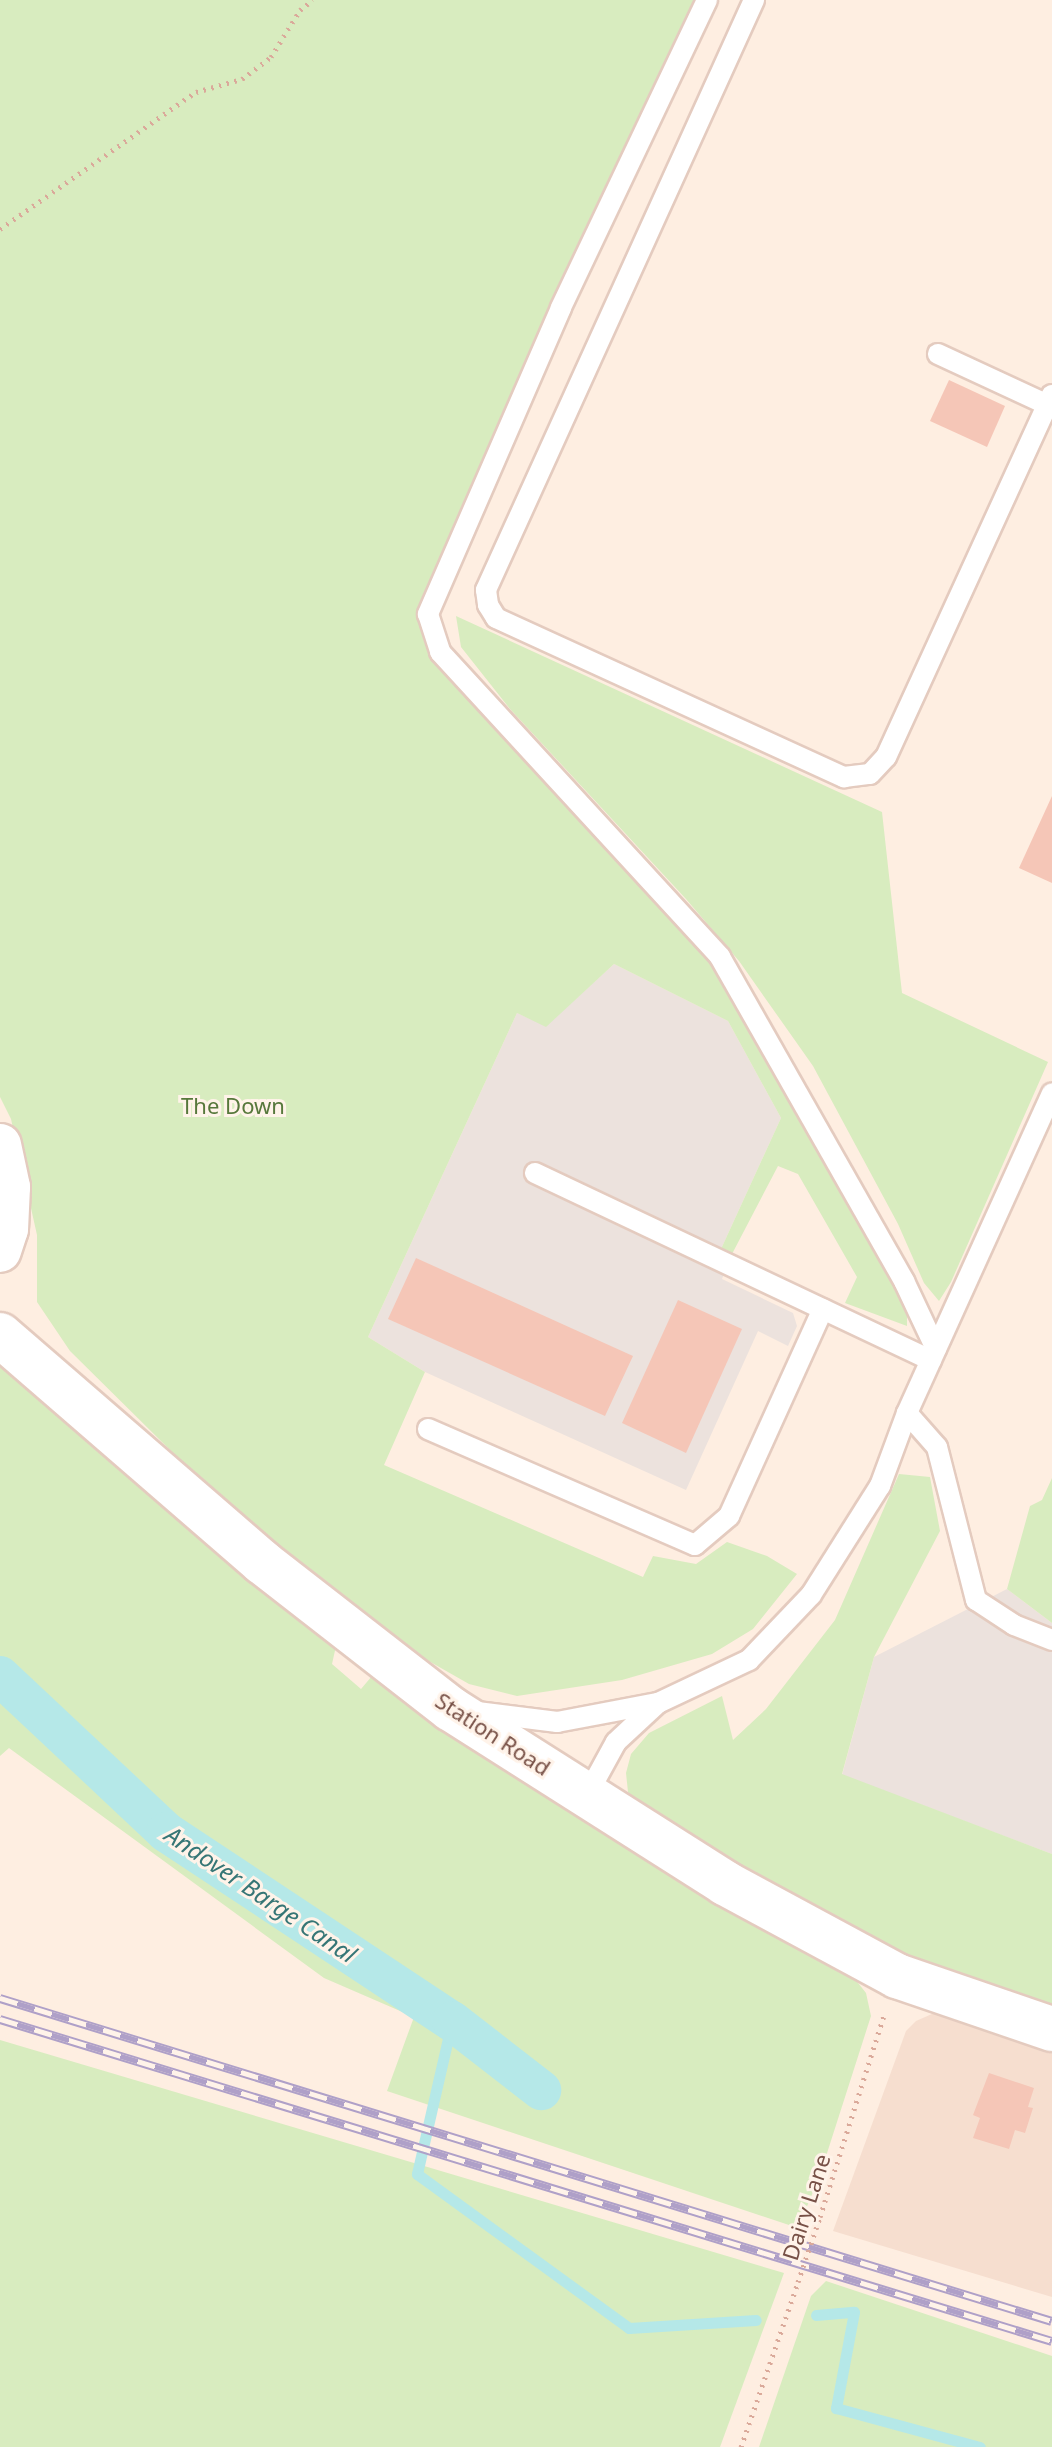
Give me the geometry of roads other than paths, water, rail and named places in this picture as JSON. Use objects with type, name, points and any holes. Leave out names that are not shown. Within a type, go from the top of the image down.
[{"type":"street","points":[[0,1145],[9,1187],[7,1229],[0,1251]]},
{"type":"street","name":"Station Road","points":[[0,1335],[262,1562],[451,1709],[725,1883],[897,1976],[1052,2029]]},
{"type":"lane","points":[[707,0],[561,308],[428,614],[440,652],[720,957],[897,1267],[933,1354]]},
{"type":"lane","points":[[754,0],[486,590],[488,605],[496,618],[844,777],[870,774],[886,757],[1051,402],[938,354]]},
{"type":"lane","points":[[451,1709],[557,1722],[658,1703],[749,1660],[811,1595],[880,1486],[907,1413],[1052,1093]]},
{"type":"lane","points":[[535,1173],[823,1309],[933,1354]]},
{"type":"lane","points":[[428,1429],[695,1545],[729,1516],[823,1309]]},
{"type":"lane","points":[[907,1413],[937,1447],[976,1600],[1014,1625],[1052,1640]]},
{"type":"lane","points":[[587,1795],[616,1742],[658,1703]]},
{"type":"waterway","name":"Andover Barge Canal","points":[[0,1676],[166,1832],[452,2021],[541,2090]]},
{"type":"waterway","points":[[452,2021],[417,2174],[629,2328],[756,2320]]},
{"type":"waterway","points":[[816,2315],[854,2312],[836,2408],[980,2447]]},
{"type":"railway","points":[[0,1998],[1052,2321]]},
{"type":"railway","points":[[0,2019],[1052,2341]]},
{"type":"park label","name":"The Down","points":[[233,1106]]}]
